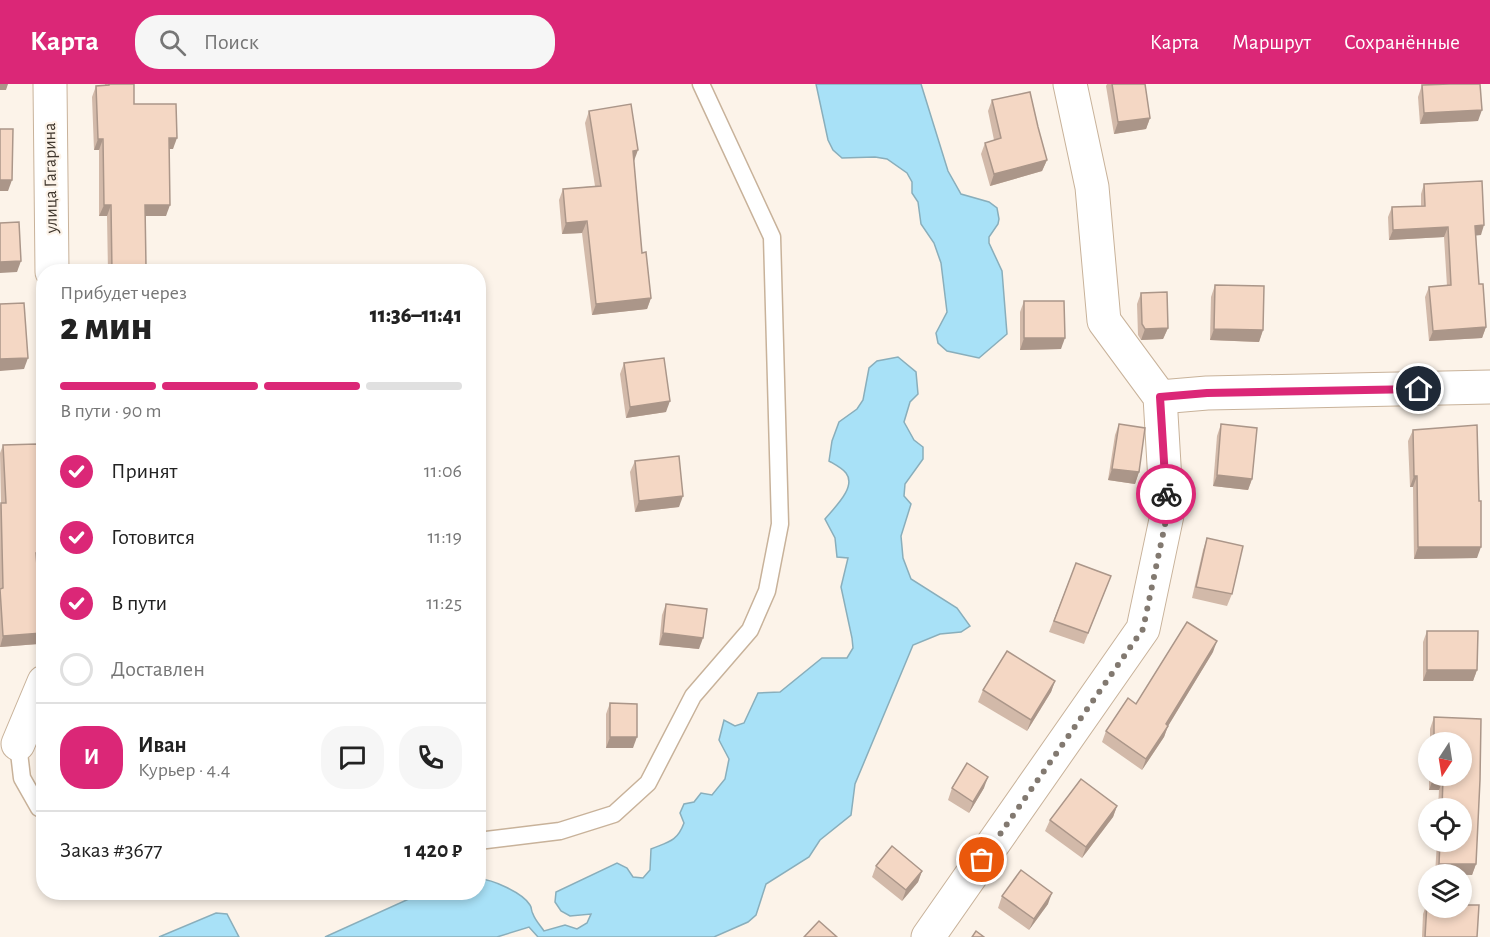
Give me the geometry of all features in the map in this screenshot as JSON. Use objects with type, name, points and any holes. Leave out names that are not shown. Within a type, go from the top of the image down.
[{"type":"street","name":"улица Гагарина","points":[[50,84],[52,264]]},
{"type":"street","points":[[928,937],[1143,629],[1167,515],[1160,397],[1104,321],[1092,187],[1070,84]]},
{"type":"street","points":[[1160,397],[1207,393],[1490,387]]},
{"type":"street","points":[[18,744],[36,701]]},
{"type":"lane","points":[[486,840],[560,831],[614,814],[648,783],[693,696],[750,630],[768,591],[780,524],[772,237],[701,84]]},
{"type":"lane","points":[[18,744],[22,778],[36,803]]},
{"type":"water","points":[[816,84],[921,84],[948,171],[961,194],[989,202],[997,208],[998,224],[989,237],[989,243],[1002,271],[1007,334],[979,358],[947,351],[938,343],[936,333],[947,312],[941,263],[934,243],[921,224],[918,202],[912,193],[912,182],[907,173],[887,159],[842,158],[833,150],[828,140]]},
{"type":"water","points":[[898,357],[916,372],[918,394],[910,402],[904,422],[914,440],[923,447],[923,459],[905,484],[904,496],[911,504],[901,536],[903,558],[911,579],[957,608],[970,626],[961,632],[940,634],[913,645],[855,784],[851,815],[820,840],[809,857],[766,884],[756,915],[748,922],[714,937],[538,937],[529,927],[497,937],[325,937],[407,900],[486,900],[486,880],[499,884],[526,900],[544,931],[565,925],[577,929],[587,923],[591,914],[570,916],[561,911],[555,902],[556,892],[617,863],[627,868],[633,877],[643,878],[650,870],[651,849],[675,838],[681,829],[684,823],[680,813],[684,804],[694,802],[701,793],[712,795],[725,779],[729,759],[719,740],[724,720],[735,726],[744,723],[758,693],[780,692],[822,658],[847,658],[853,648],[841,587],[848,558],[837,557],[835,538],[825,519],[847,491],[849,479],[846,473],[829,461],[832,441],[839,422],[857,409],[863,400],[869,368],[877,361]]},
{"type":"water","points":[[216,913],[227,914],[239,937],[159,937]]},
{"type":"building","points":[[134,84],[134,104],[176,104],[177,138],[169,138],[170,205],[145,205],[146,264],[112,264],[111,205],[104,205],[103,139],[98,139],[96,86]]},
{"type":"building","points":[[1112,84],[1145,84],[1150,118],[1118,122]]},
{"type":"building","points":[[1480,84],[1482,110],[1424,113],[1422,85]]},
{"type":"building","points":[[1030,92],[1047,160],[994,174],[985,143],[1001,138],[992,100]]},
{"type":"building","points":[[631,104],[638,150],[633,151],[642,253],[646,252],[651,298],[596,304],[587,221],[566,223],[563,189],[601,186],[589,111]]},
{"type":"building","points":[[0,129],[13,129],[12,180],[0,180]]},
{"type":"building","points":[[1482,181],[1484,225],[1475,226],[1479,284],[1483,284],[1486,327],[1433,331],[1429,287],[1451,285],[1448,227],[1393,230],[1392,207],[1425,206],[1424,184]]},
{"type":"building","points":[[19,222],[21,261],[0,262],[0,223]]},
{"type":"building","points":[[1215,285],[1264,286],[1263,330],[1214,329]]},
{"type":"building","points":[[1167,292],[1168,328],[1145,329],[1142,324],[1141,293]]},
{"type":"building","points":[[1024,301],[1064,301],[1065,338],[1024,338]]},
{"type":"building","points":[[24,303],[28,358],[0,359],[0,304]]},
{"type":"building","points":[[664,358],[670,401],[630,407],[624,363]]},
{"type":"building","points":[[1119,424],[1145,428],[1139,472],[1112,469]]},
{"type":"building","points":[[1221,424],[1257,428],[1252,479],[1217,475]]},
{"type":"building","points":[[1477,425],[1481,547],[1418,547],[1417,476],[1414,476],[1413,430]]},
{"type":"building","points":[[36,444],[36,633],[3,636],[0,589],[3,588],[1,503],[6,503],[3,445]]},
{"type":"building","points":[[679,456],[683,496],[639,501],[635,461]]},
{"type":"building","points":[[1207,538],[1243,546],[1232,594],[1196,587]]},
{"type":"building","points":[[1076,563],[1111,576],[1088,633],[1054,621]]},
{"type":"building","points":[[666,604],[707,609],[703,638],[663,633]]},
{"type":"building","points":[[1187,622],[1217,641],[1166,724],[1168,726],[1146,759],[1106,731],[1128,698],[1136,704]]},
{"type":"building","points":[[1427,631],[1478,631],[1477,670],[1427,670]]},
{"type":"building","points":[[1007,651],[1055,681],[1031,720],[983,690]]},
{"type":"building","points":[[610,703],[637,704],[637,737],[610,737]]},
{"type":"building","points":[[1434,717],[1481,719],[1476,864],[1439,864],[1440,852],[1472,852],[1472,798],[1442,798],[1443,786],[1472,786],[1472,732],[1434,732]]},
{"type":"building","points":[[967,763],[988,777],[973,802],[952,788]]},
{"type":"building","points":[[1081,779],[1117,806],[1086,847],[1050,820]]},
{"type":"building","points":[[892,846],[922,871],[906,890],[876,866]]},
{"type":"building","points":[[1021,870],[1052,893],[1034,919],[1002,896]]},
{"type":"building","points":[[1472,905],[1479,905],[1477,937],[1425,937],[1426,918],[1472,918]]},
{"type":"building","points":[[819,921],[837,937],[804,937]]},
{"type":"building","points":[[976,931],[984,937],[972,937]]},
{"type":"way so far","points":[[982,860],[1143,629],[1167,515],[1166,494]]},
{"type":"route","points":[[1166,494],[1160,397],[1207,393],[1419,389]]}]
